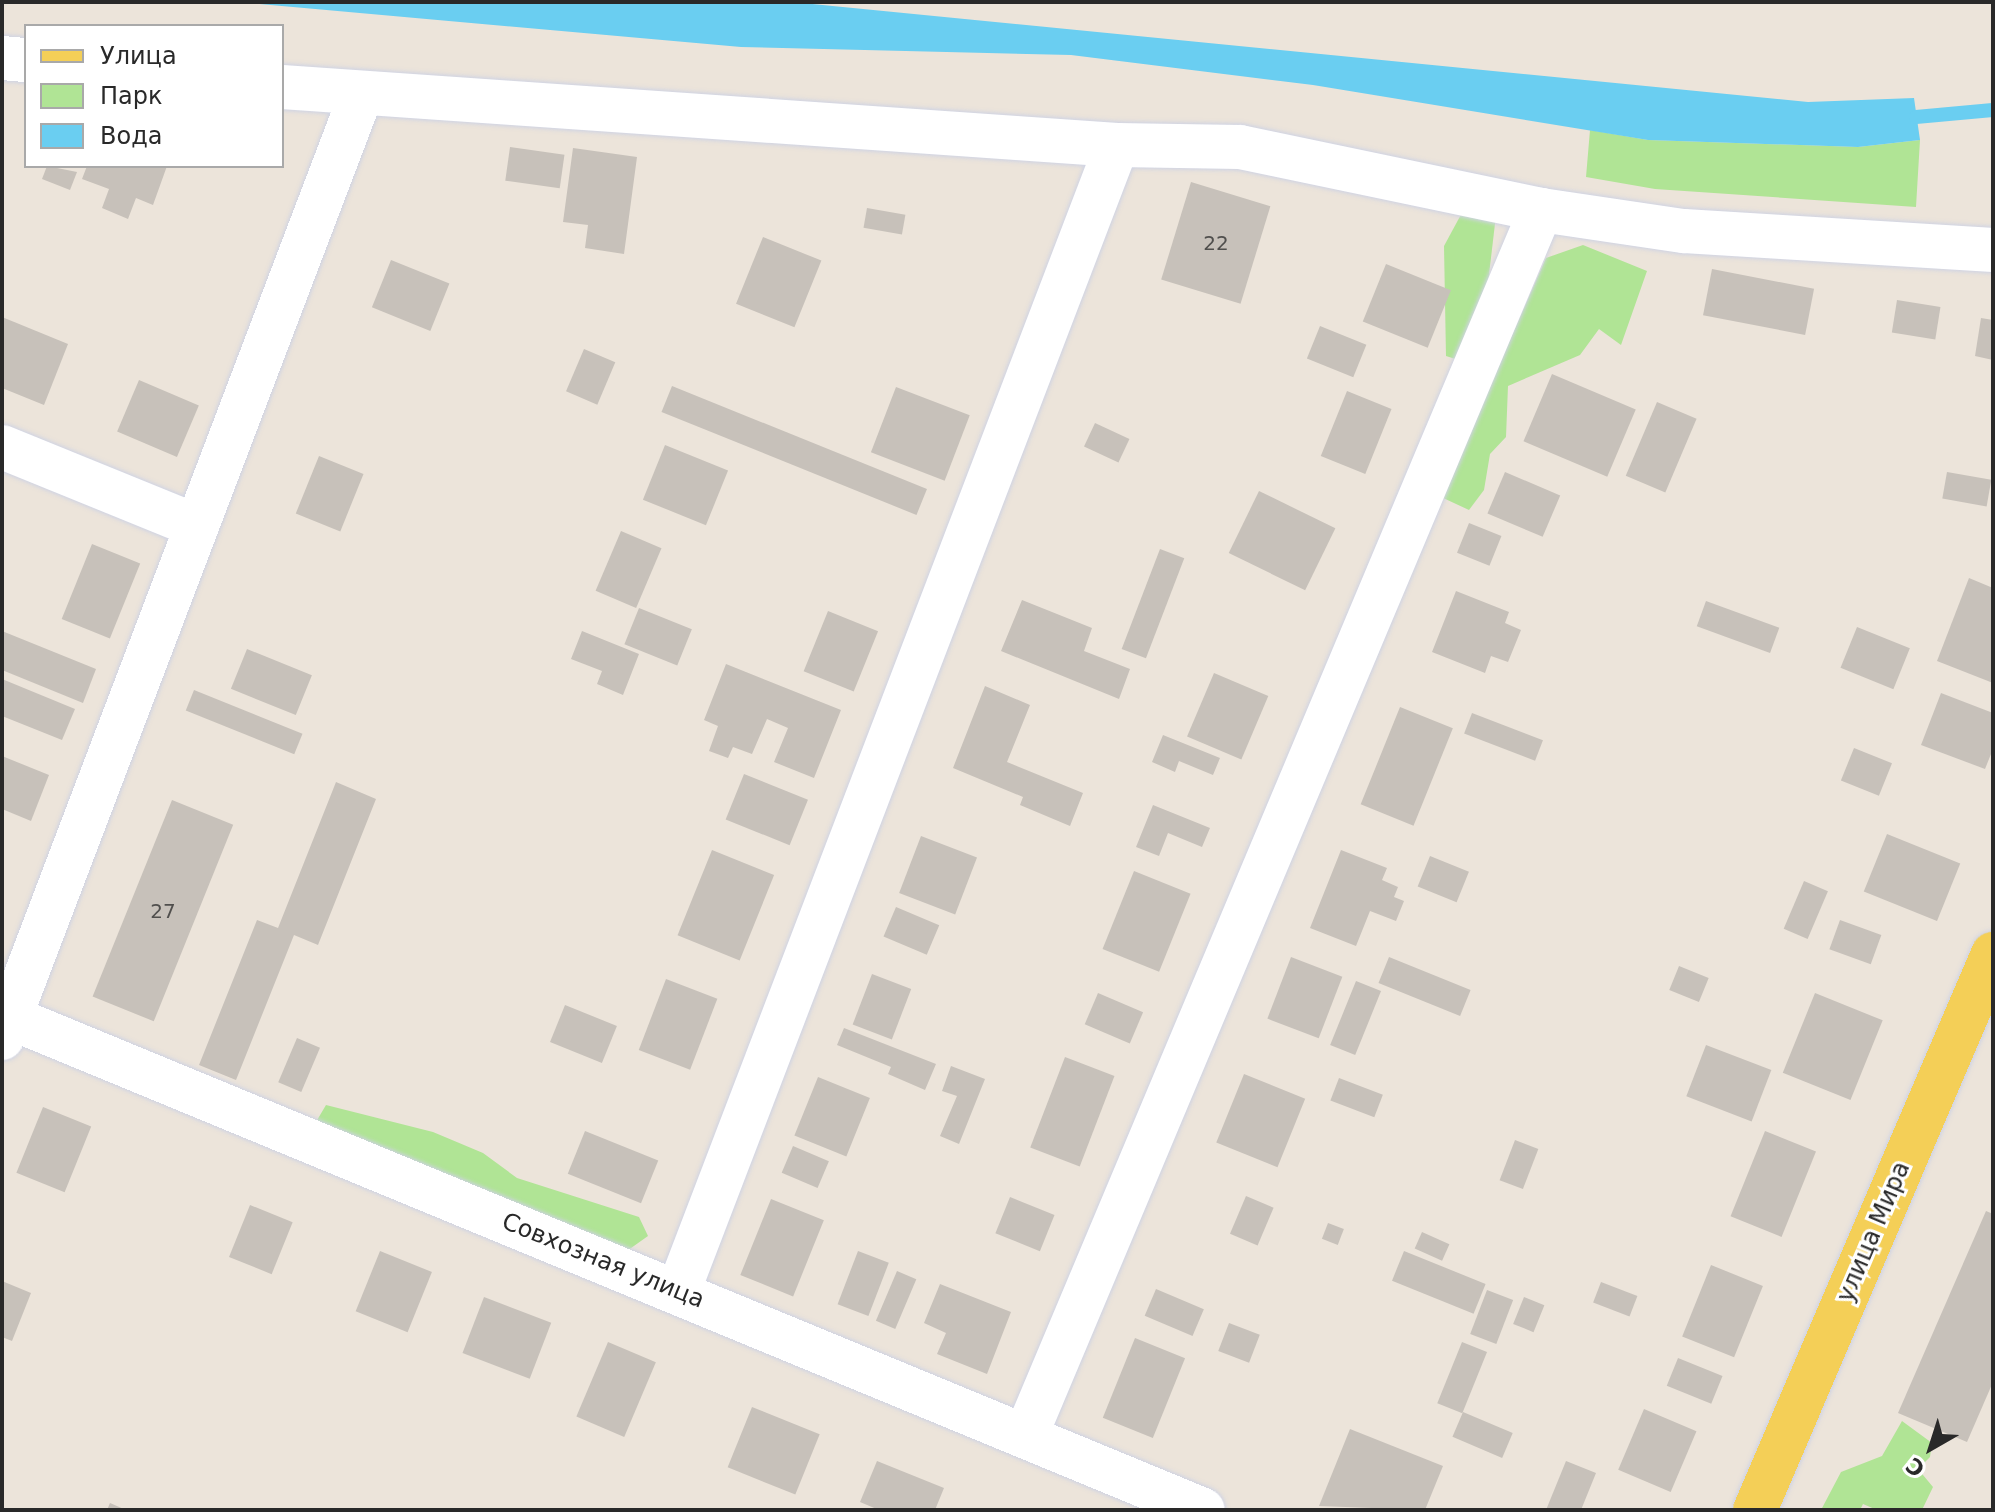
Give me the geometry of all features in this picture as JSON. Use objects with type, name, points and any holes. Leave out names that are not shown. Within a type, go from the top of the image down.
[{"type":"main road","name":"улица Мира","points":[[1755,1510],[1993,954]]},
{"type":"street","points":[[2,58],[24,60]]},
{"type":"street","points":[[284,87],[361,95],[1117,145],[1240,147],[1541,210],[1684,231],[1993,250]]},
{"type":"street","points":[[5,1023],[361,95]]},
{"type":"street","points":[[678,1292],[1117,145]]},
{"type":"street","points":[[1026,1435],[1541,210]]},
{"type":"street","points":[[2,447],[197,526]]},
{"type":"street","name":"Совхозная улица","points":[[5,1023],[678,1292],[1203,1510]]},
{"type":"green space","points":[[1590,130],[1648,140],[1858,147],[1920,140],[1916,207],[1655,189],[1586,177]]},
{"type":"green space","points":[[1464,209],[1496,215],[1487,292],[1468,363],[1446,356],[1444,246]]},
{"type":"green space","points":[[1583,245],[1647,271],[1621,345],[1599,329],[1580,355],[1508,386],[1506,437],[1490,454],[1484,490],[1469,510],[1441,497],[1546,258]]},
{"type":"green space","points":[[326,1105],[433,1132],[483,1153],[517,1178],[639,1217],[648,1236],[624,1253],[313,1127]]},
{"type":"green space","points":[[1902,1421],[1932,1443],[1930,1457],[1918,1469],[1933,1487],[1922,1510],[1877,1510],[1863,1504],[1860,1510],[1821,1510],[1841,1472],[1882,1456]]},
{"type":"water","points":[[236,2],[792,2],[1808,102],[1914,98],[1920,140],[1858,147],[1648,140],[1313,85],[1071,55],[741,47]]},
{"type":"building","points":[[510,147],[564,155],[560,188],[505,181]]},
{"type":"building","points":[[573,148],[637,157],[624,254],[585,248],[588,225],[563,222]]},
{"type":"building","points":[[46,168],[77,172],[70,190],[42,179]]},
{"type":"building","points":[[86,168],[166,168],[153,205],[136,198],[128,219],[102,208],[109,189],[82,179]]},
{"type":"building","points":[[1191,182],[1270,206],[1241,304],[1161,280]]},
{"type":"building","points":[[867,208],[905,215],[902,234],[864,228]]},
{"type":"building","points":[[763,237],[821,261],[794,327],[736,304]]},
{"type":"building","points":[[391,260],[449,284],[430,331],[372,307]]},
{"type":"building","points":[[1386,264],[1451,290],[1428,348],[1363,321]]},
{"type":"building","points":[[1712,269],[1814,289],[1805,335],[1703,315]]},
{"type":"building","points":[[1897,300],[1940,307],[1935,339],[1892,333]]},
{"type":"building","points":[[2,317],[68,344],[44,405],[2,388]]},
{"type":"building","points":[[1981,318],[1993,320],[1993,360],[1975,356]]},
{"type":"building","points":[[1320,326],[1366,345],[1353,377],[1307,358]]},
{"type":"building","points":[[584,349],[615,362],[597,405],[566,391]]},
{"type":"building","points":[[1552,374],[1636,410],[1607,477],[1523,441]]},
{"type":"building","points":[[139,380],[199,405],[177,457],[117,432]]},
{"type":"building","points":[[672,386],[927,489],[916,515],[662,412]]},
{"type":"building","points":[[896,387],[970,415],[945,481],[871,452]]},
{"type":"building","points":[[1347,391],[1392,409],[1365,474],[1321,456]]},
{"type":"building","points":[[1657,402],[1697,419],[1665,492],[1626,476]]},
{"type":"building","points":[[1095,423],[1129,439],[1118,463],[1084,447]]},
{"type":"building","points":[[665,445],[728,470],[706,525],[643,500]]},
{"type":"building","points":[[319,456],[364,474],[340,531],[296,513]]},
{"type":"building","points":[[1505,472],[1560,495],[1543,537],[1487,513]]},
{"type":"building","points":[[1947,472],[1991,480],[1987,506],[1942,499]]},
{"type":"building","points":[[1259,491],[1335,528],[1305,590],[1229,553]]},
{"type":"building","points":[[1469,523],[1501,536],[1489,566],[1457,553]]},
{"type":"building","points":[[621,531],[662,548],[636,608],[596,591]]},
{"type":"building","points":[[92,544],[140,563],[110,639],[62,619]]},
{"type":"building","points":[[1160,549],[1184,558],[1146,658],[1122,649]]},
{"type":"building","points":[[1969,578],[1993,588],[1993,683],[1937,661]]},
{"type":"building","points":[[1456,591],[1509,612],[1505,623],[1521,630],[1508,662],[1491,656],[1485,673],[1432,652]]},
{"type":"building","points":[[1022,600],[1092,628],[1084,651],[1130,669],[1119,699],[1001,651]]},
{"type":"building","points":[[1706,601],[1779,628],[1770,653],[1697,626]]},
{"type":"building","points":[[639,608],[692,629],[677,666],[624,644]]},
{"type":"building","points":[[828,611],[878,631],[854,691],[804,671]]},
{"type":"building","points":[[1857,627],[1910,648],[1893,689],[1841,668]]},
{"type":"building","points":[[2,631],[96,669],[83,703],[2,670]]},
{"type":"building","points":[[582,631],[639,654],[623,695],[597,684],[602,671],[571,659]]},
{"type":"building","points":[[247,649],[312,675],[296,715],[231,689]]},
{"type":"building","points":[[726,664],[841,710],[814,778],[774,762],[788,728],[767,719],[752,754],[733,747],[728,758],[709,751],[718,726],[704,720]]},
{"type":"building","points":[[1214,673],[1268,696],[1241,760],[1187,737]]},
{"type":"building","points":[[2,679],[75,709],[62,740],[2,716]]},
{"type":"building","points":[[985,686],[1030,705],[1007,762],[1083,793],[1070,826],[1020,805],[1023,797],[953,768]]},
{"type":"building","points":[[194,690],[302,734],[294,754],[186,710]]},
{"type":"building","points":[[1941,693],[1993,713],[1993,749],[1985,769],[1921,745]]},
{"type":"building","points":[[1400,707],[1453,728],[1414,826],[1361,804]]},
{"type":"building","points":[[1472,713],[1543,740],[1535,761],[1464,734]]},
{"type":"building","points":[[1163,735],[1220,758],[1213,775],[1179,761],[1175,772],[1152,762]]},
{"type":"building","points":[[1854,748],[1892,763],[1879,796],[1841,780]]},
{"type":"building","points":[[2,756],[49,775],[31,821],[2,809]]},
{"type":"building","points":[[744,774],[808,800],[790,845],[726,819]]},
{"type":"building","points":[[336,782],[376,799],[318,945],[294,935],[236,1080],[199,1065],[257,920],[278,928]]},
{"type":"building","points":[[172,800],[233,825],[154,1021],[93,997]]},
{"type":"building","points":[[1153,805],[1210,828],[1202,847],[1168,833],[1159,856],[1136,847]]},
{"type":"building","points":[[1887,834],[1960,864],[1937,921],[1864,891]]},
{"type":"building","points":[[921,836],[977,858],[955,914],[899,893]]},
{"type":"building","points":[[712,850],[774,875],[740,960],[678,935]]},
{"type":"building","points":[[1341,850],[1387,868],[1382,880],[1398,887],[1394,897],[1404,901],[1396,921],[1370,911],[1356,946],[1310,928]]},
{"type":"building","points":[[1430,856],[1469,872],[1457,902],[1418,887]]},
{"type":"building","points":[[1134,871],[1191,894],[1159,972],[1103,949]]},
{"type":"building","points":[[1804,881],[1828,891],[1808,939],[1784,929]]},
{"type":"building","points":[[896,907],[939,925],[927,955],[883,936]]},
{"type":"building","points":[[1840,920],[1881,935],[1871,964],[1829,949]]},
{"type":"building","points":[[1291,957],[1342,977],[1319,1038],[1267,1019]]},
{"type":"building","points":[[1389,957],[1471,990],[1460,1016],[1379,983]]},
{"type":"building","points":[[1679,966],[1709,978],[1699,1002],[1669,990]]},
{"type":"building","points":[[872,974],[911,989],[892,1039],[853,1024]]},
{"type":"building","points":[[666,979],[717,999],[690,1070],[639,1050]]},
{"type":"building","points":[[1356,981],[1381,991],[1355,1055],[1330,1045]]},
{"type":"building","points":[[1098,993],[1143,1012],[1130,1043],[1085,1024]]},
{"type":"building","points":[[1815,993],[1883,1020],[1850,1100],[1783,1073]]},
{"type":"building","points":[[565,1005],[617,1026],[602,1063],[550,1042]]},
{"type":"building","points":[[844,1028],[936,1064],[925,1090],[888,1074],[891,1067],[837,1045]]},
{"type":"building","points":[[297,1038],[320,1048],[301,1092],[278,1082]]},
{"type":"building","points":[[1706,1045],[1771,1070],[1752,1121],[1686,1096]]},
{"type":"building","points":[[1065,1057],[1114,1076],[1080,1167],[1030,1148]]},
{"type":"building","points":[[951,1066],[985,1079],[959,1144],[940,1136],[957,1096],[942,1091]]},
{"type":"building","points":[[1244,1074],[1305,1099],[1277,1167],[1216,1143]]},
{"type":"building","points":[[818,1077],[870,1098],[846,1156],[794,1135]]},
{"type":"building","points":[[1339,1078],[1383,1095],[1374,1117],[1330,1100]]},
{"type":"building","points":[[43,1107],[91,1126],[65,1192],[16,1173]]},
{"type":"building","points":[[585,1131],[658,1161],[641,1203],[568,1174]]},
{"type":"building","points":[[1765,1131],[1816,1152],[1782,1237],[1731,1216]]},
{"type":"building","points":[[1515,1140],[1538,1149],[1523,1189],[1500,1180]]},
{"type":"building","points":[[793,1146],[829,1161],[818,1188],[782,1173]]},
{"type":"building","points":[[1246,1196],[1274,1208],[1258,1245],[1230,1234]]},
{"type":"building","points":[[1010,1197],[1055,1215],[1040,1251],[995,1233]]},
{"type":"building","points":[[771,1199],[824,1220],[793,1296],[740,1275]]},
{"type":"building","points":[[250,1205],[293,1222],[272,1274],[229,1257]]},
{"type":"building","points":[[1986,1211],[1993,1214],[1993,1382],[1967,1442],[1898,1413]]},
{"type":"building","points":[[1328,1223],[1344,1229],[1338,1245],[1322,1239]]},
{"type":"building","points":[[1422,1232],[1449,1244],[1442,1261],[1415,1248]]},
{"type":"building","points":[[380,1251],[432,1272],[408,1332],[356,1311]]},
{"type":"building","points":[[858,1251],[889,1263],[868,1316],[838,1304]]},
{"type":"building","points":[[1404,1251],[1486,1284],[1474,1314],[1392,1281]]},
{"type":"building","points":[[1711,1265],[1763,1286],[1734,1357],[1682,1336]]},
{"type":"building","points":[[897,1271],[916,1279],[895,1329],[876,1321]]},
{"type":"building","points":[[2,1281],[31,1293],[12,1341],[2,1337]]},
{"type":"building","points":[[1601,1282],[1637,1296],[1630,1317],[1593,1303]]},
{"type":"building","points":[[940,1284],[1011,1312],[987,1374],[937,1354],[946,1333],[924,1323]]},
{"type":"building","points":[[1156,1289],[1204,1309],[1193,1336],[1145,1316]]},
{"type":"building","points":[[1487,1290],[1513,1300],[1496,1344],[1470,1334]]},
{"type":"building","points":[[484,1297],[551,1323],[530,1379],[462,1353]]},
{"type":"building","points":[[1524,1297],[1544,1305],[1534,1332],[1513,1324]]},
{"type":"building","points":[[1229,1323],[1260,1335],[1249,1363],[1218,1351]]},
{"type":"building","points":[[1135,1338],[1185,1358],[1153,1438],[1103,1418]]},
{"type":"building","points":[[608,1342],[656,1362],[624,1437],[576,1417]]},
{"type":"building","points":[[1462,1342],[1487,1352],[1462,1413],[1437,1403]]},
{"type":"building","points":[[1678,1358],[1723,1376],[1711,1404],[1667,1386]]},
{"type":"building","points":[[752,1407],[820,1434],[795,1495],[728,1467]]},
{"type":"building","points":[[1644,1409],[1696,1431],[1671,1492],[1618,1470]]},
{"type":"building","points":[[1463,1412],[1513,1433],[1502,1458],[1452,1437]]},
{"type":"building","points":[[1350,1429],[1443,1466],[1425,1510],[1319,1506]]},
{"type":"building","points":[[877,1461],[944,1488],[935,1510],[879,1510],[860,1502]]},
{"type":"building","points":[[1566,1461],[1596,1473],[1581,1510],[1546,1510]]},
{"type":"building","points":[[110,1503],[126,1510],[107,1510]]},
{"type":"waterway","points":[[1916,117],[1993,110]]}]
